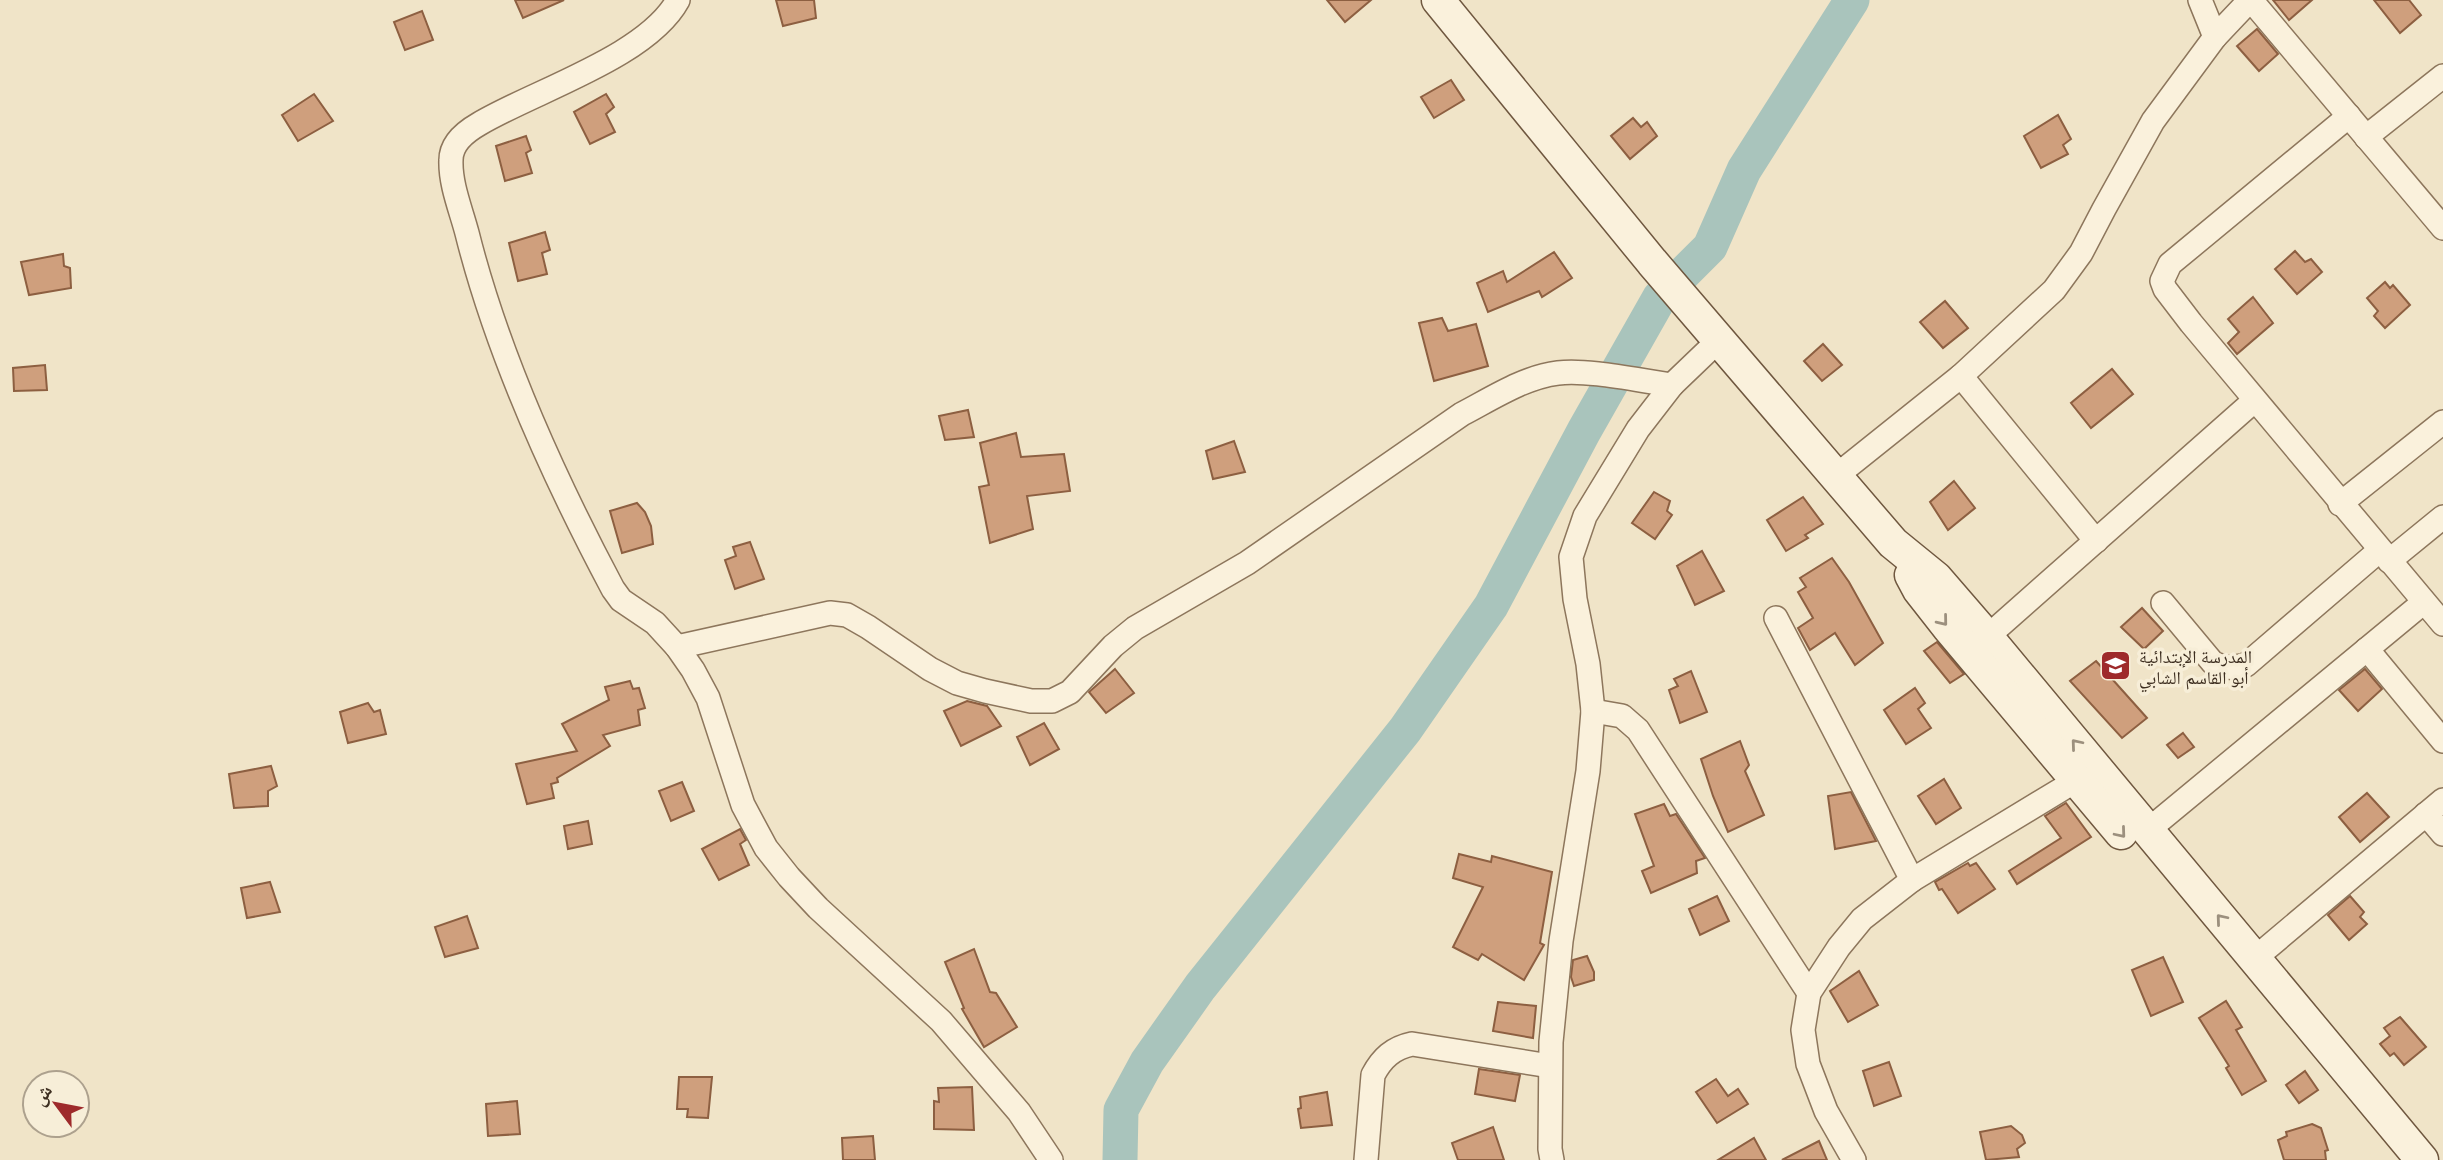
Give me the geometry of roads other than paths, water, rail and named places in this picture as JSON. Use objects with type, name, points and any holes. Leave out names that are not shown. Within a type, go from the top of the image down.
[{"type":"main road","points":[[1438,0],[1652,262],[1893,543],[1936,578],[1987,637],[2422,1160]]},
{"type":"main road","points":[[1893,543],[1919,590],[2396,1160]]},
{"type":"street","points":[[678,0],[666,19],[648,36],[580,74],[479,124],[464,135],[455,146],[451,159],[471,251],[499,338],[543,442],[613,589],[621,600],[655,623],[677,647],[708,698],[743,805],[766,848],[818,908],[941,1021],[1019,1112],[1051,1160]]},
{"type":"street","points":[[2200,0],[2215,37]]},
{"type":"street","points":[[1836,476],[1961,376],[2054,290],[2081,253],[2153,121],[2215,37],[2250,0],[2443,228]]},
{"type":"street","points":[[2366,137],[2443,76]]},
{"type":"street","points":[[2349,116],[2170,264],[2162,281],[2165,289],[2255,400],[2443,624]]},
{"type":"street","points":[[1552,1160],[1550,1066],[1561,940],[1588,771],[1593,711],[1571,557],[1586,516],[1638,429],[1672,385],[1719,340]]},
{"type":"street","points":[[677,647],[830,613],[847,615],[930,669],[957,682],[1031,701],[1052,701],[1070,692],[1113,646],[1135,628],[1247,563],[1462,414],[1500,394],[1559,372],[1672,385]]},
{"type":"street","points":[[1961,376],[2096,541]]},
{"type":"street","points":[[1987,637],[2255,400]]},
{"type":"street","points":[[2340,503],[2443,422]]},
{"type":"street","points":[[2163,603],[2213,663],[2232,668],[2246,665],[2385,555],[2443,517]]},
{"type":"street","points":[[2147,831],[2424,602]]},
{"type":"street","points":[[1776,618],[1912,880]]},
{"type":"street","points":[[2367,649],[2443,741]]},
{"type":"street","points":[[1593,711],[1622,716],[1638,730],[1809,993]]},
{"type":"street","points":[[1854,1160],[1826,1111],[1808,1064],[1803,1030],[1809,993],[1839,947],[1862,919],[1912,880],[2077,780]]},
{"type":"street","points":[[2254,959],[2435,807],[2443,834]]},
{"type":"street","points":[[1366,1160],[1373,1075],[1378,1065],[1398,1047],[1412,1044],[1550,1066]]},
{"type":"waterway","points":[[1120,1160],[1121,1110],[1147,1062],[1200,987],[1405,730],[1491,606],[1584,431],[1660,297],[1710,247],[1744,170],[1852,0]]},
{"type":"place","name":"المدرسة الإبتدائية أبو القاسم الشابي","points":[[2116,666]]}]
